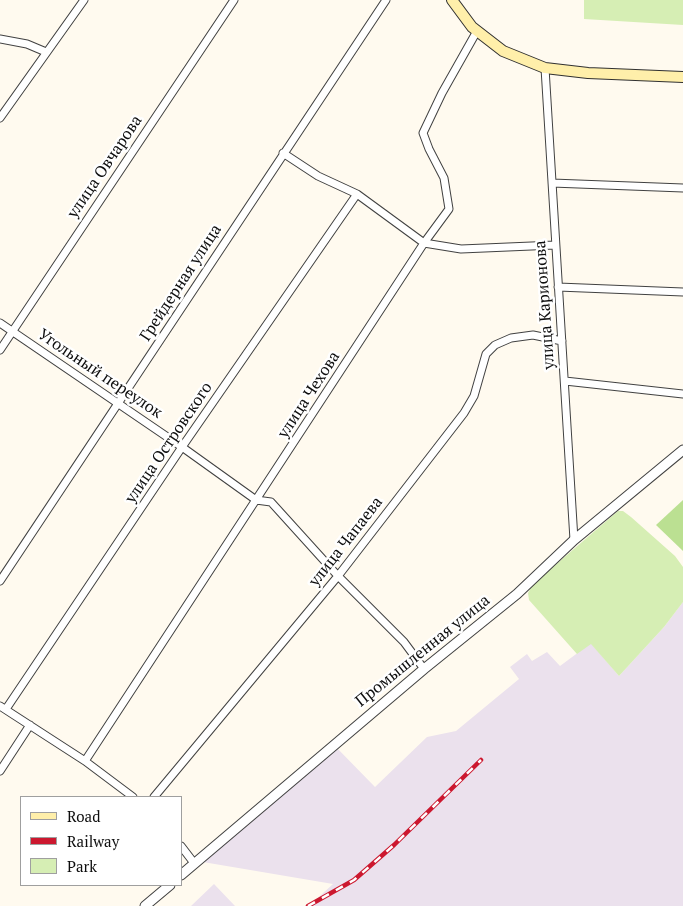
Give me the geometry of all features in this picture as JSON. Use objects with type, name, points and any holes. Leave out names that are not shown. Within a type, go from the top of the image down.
[{"type":"main road","points":[[452,0],[472,27],[503,51],[545,68],[588,73],[683,77]]},
{"type":"street","points":[[0,118],[84,0]]},
{"type":"street","name":"улица Овчарова","points":[[0,350],[234,0]]},
{"type":"street","name":"Грейдерная улица","points":[[0,581],[386,0]]},
{"type":"street","name":"улица Чехова","points":[[86,761],[424,243],[449,209],[444,178],[423,134],[442,93],[477,31]]},
{"type":"street","points":[[0,39],[26,44],[46,52]]},
{"type":"street","name":"улица Карионова","points":[[545,68],[574,540]]},
{"type":"street","points":[[283,154],[318,176],[357,194],[424,243],[461,249],[555,245]]},
{"type":"street","points":[[552,183],[683,188]]},
{"type":"street","name":"улица Островского","points":[[3,707],[357,194]]},
{"type":"street","points":[[558,287],[683,292]]},
{"type":"street","name":"Угольный переулок","points":[[0,323],[182,447],[256,500],[271,502],[338,576],[404,642],[424,669]]},
{"type":"street","name":"улица Чапаева","points":[[155,796],[338,576],[464,413],[474,396],[486,354],[495,345],[511,338],[533,335],[562,341]]},
{"type":"street","points":[[565,381],[683,394]]},
{"type":"street","name":"Промышленная улица","points":[[182,874],[424,669],[517,594],[574,540],[683,450]]},
{"type":"street","points":[[3,707],[86,761],[132,796]]},
{"type":"street","points":[[0,771],[30,725]]},
{"type":"street","points":[[182,847],[194,863]]},
{"type":"street","points":[[145,906],[169,886]]},
{"type":"shaded area","points":[[683,602],[683,906],[309,906],[333,884],[197,861],[334,745],[375,787],[427,737],[456,731],[519,679],[510,667],[527,654],[532,661],[547,652],[560,666],[591,643],[619,676],[664,627]]},
{"type":"shaded area","points":[[214,884],[235,906],[191,906]]},
{"type":"green space","points":[[584,0],[683,0],[683,25],[584,19]]},
{"type":"green space","points":[[683,500],[683,551],[656,525]]},
{"type":"green space","points":[[618,511],[623,511],[631,517],[675,556],[683,567],[683,602],[664,627],[619,676],[591,644],[577,654],[529,600],[528,593],[532,585]]},
{"type":"railway","points":[[308,906],[354,880],[394,845],[481,760]]}]
